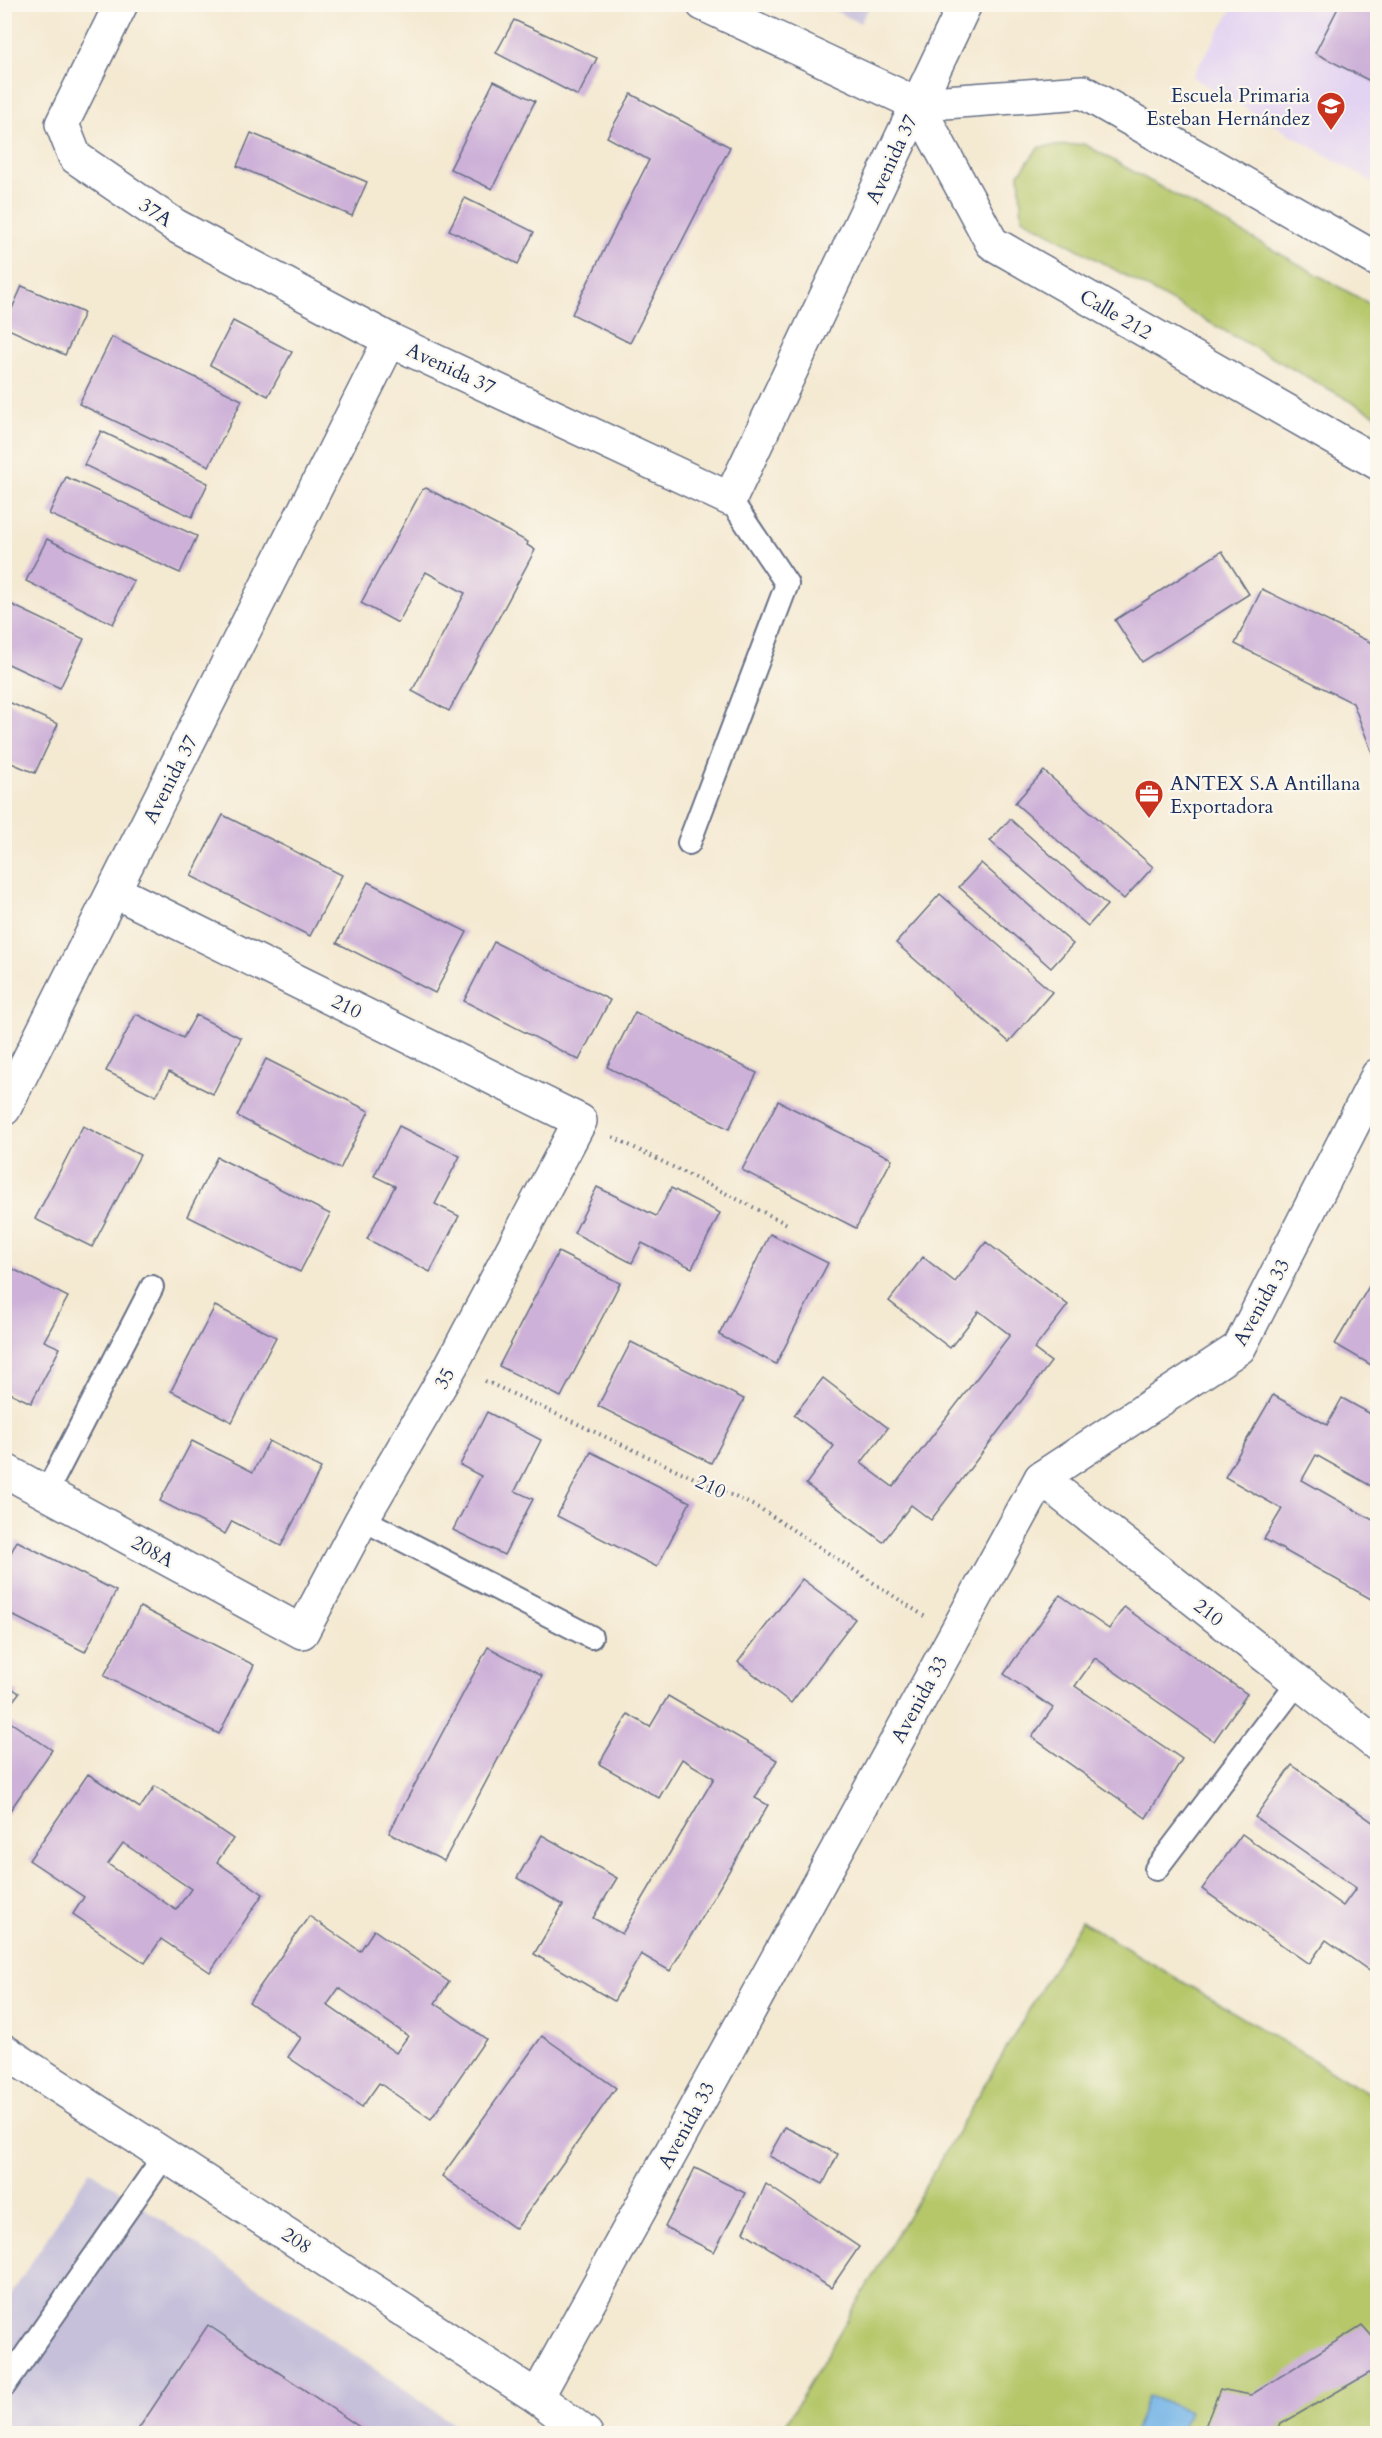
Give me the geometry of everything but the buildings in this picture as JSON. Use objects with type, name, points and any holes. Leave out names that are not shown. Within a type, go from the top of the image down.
[{"type":"street","name":"37A","points":[[121,4],[62,124],[75,157],[176,226],[390,340]]},
{"type":"street","points":[[703,4],[917,104],[1083,92],[1377,260]]},
{"type":"street","name":"Avenida 37","points":[[4,1109],[390,340],[729,499],[965,4]]},
{"type":"street","name":"Calle 212","points":[[917,104],[992,243],[1377,463]]},
{"type":"street","name":"210","points":[[114,891],[580,1121]]},
{"type":"street","name":"Avenida 33","points":[[537,2397],[1041,1478],[1239,1348],[1377,1075]]},
{"type":"street","name":"35","points":[[302,1632],[362,1519],[451,1366],[580,1121]]},
{"type":"street","name":"208A","points":[[4,1470],[302,1632]]},
{"type":"street","name":"210","points":[[1041,1478],[1377,1745]]},
{"type":"street","name":"208","points":[[4,2050],[537,2397],[586,2433]]},
{"type":"lane","points":[[689,843],[787,584],[729,499]]},
{"type":"lane","points":[[46,1493],[152,1287]]},
{"type":"lane","points":[[362,1519],[591,1637]]},
{"type":"lane","points":[[1156,1869],[1298,1682]]},
{"type":"lane","points":[[4,2386],[165,2155]]},
{"type":"path","points":[[580,1121],[787,1224]]},
{"type":"path","name":"210","points":[[451,1366],[761,1509],[954,1636]]},
{"type":"shaded area","points":[[823,5],[871,5],[860,23]]},
{"type":"shaded area","name":"Escuela Primaria Esteban Hernández","points":[[1235,5],[1377,5],[1377,185],[1192,77]]},
{"type":"shaded area","points":[[90,2170],[466,2433],[5,2433],[4,2306]]},
{"type":"green space","points":[[1084,144],[1377,308],[1377,416],[1022,218],[1019,174],[1039,147]]},
{"type":"green space","points":[[1081,1921],[1377,2098],[1377,2433],[780,2434]]},
{"type":"water","points":[[1148,2396],[1189,2411],[1180,2433],[1134,2433]]},
{"type":"place","name":"Escuela Primaria Esteban Hernández","points":[[1331,132]]},
{"type":"place","name":"ANTEX S.A Antillana Exportadora","points":[[1149,820]]}]
